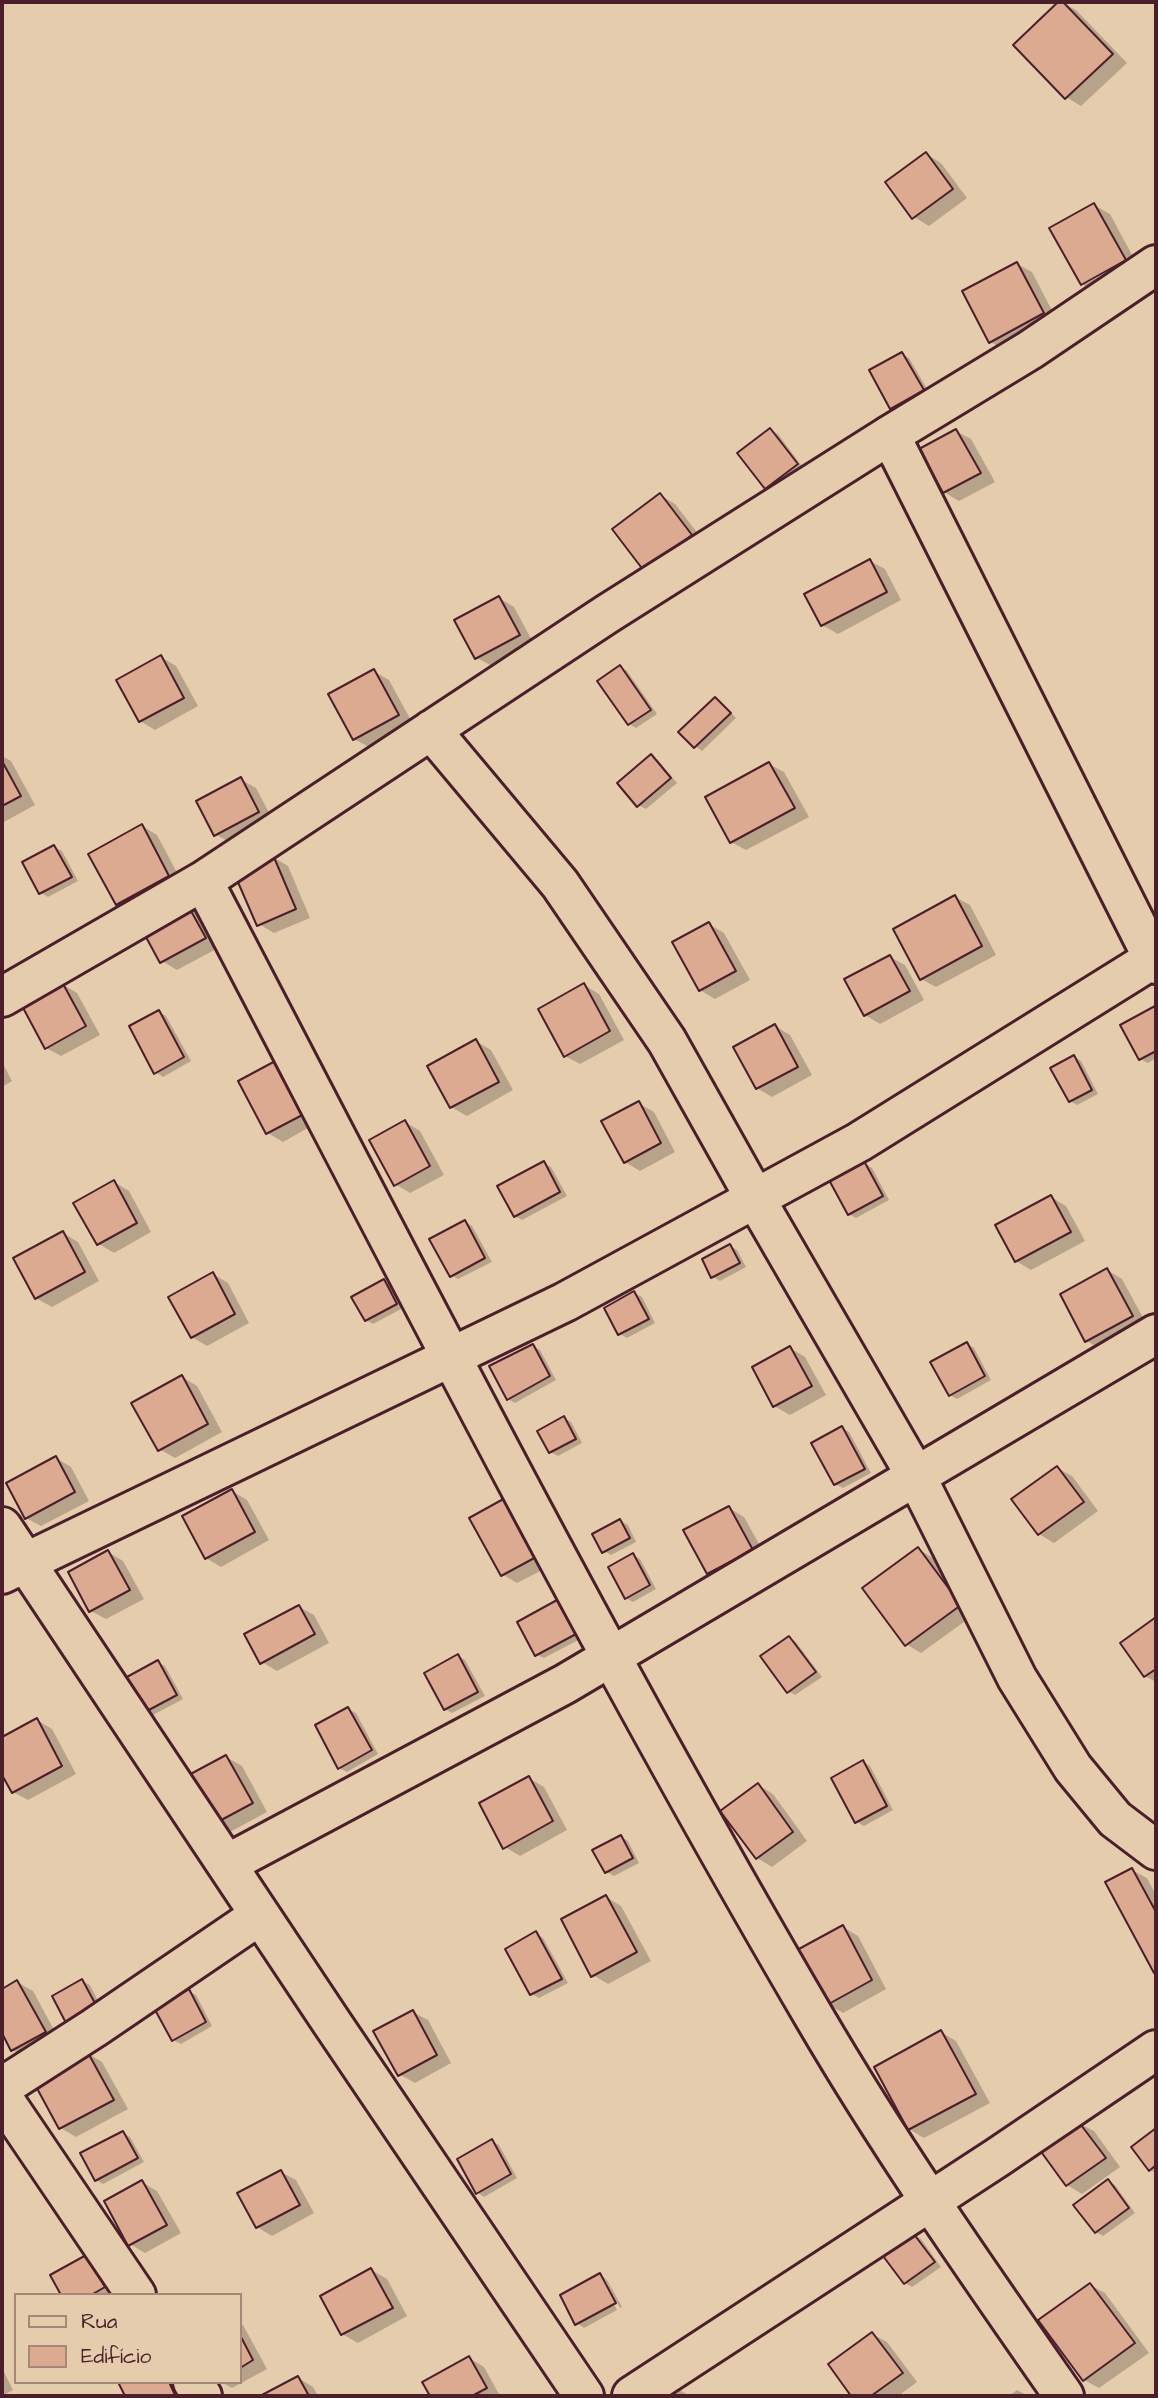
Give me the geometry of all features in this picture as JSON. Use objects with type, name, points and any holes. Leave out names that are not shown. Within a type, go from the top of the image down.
[{"type":"street","points":[[2,997],[203,881],[607,614],[1030,350],[1156,265]]},
{"type":"street","points":[[14,1569],[565,1302],[859,1142],[1155,960],[890,435]]},
{"type":"street","points":[[431,730],[560,884],[667,1041],[916,1476],[1017,1678],[1073,1768],[1115,1819],[1156,1850]]},
{"type":"street","points":[[203,881],[611,1657],[815,2018],[929,2202],[1064,2396]]},
{"type":"street","points":[[227,1864],[565,1684],[1156,1334]]},
{"type":"street","points":[[2,1527],[14,1569],[227,1864],[584,2396]]},
{"type":"street","points":[[2,2087],[260,1915]]},
{"type":"street","points":[[632,2396],[1156,2050]]},
{"type":"street","points":[[2,2097],[135,2293]]},
{"type":"building","points":[[1058,2],[1063,2],[1113,54],[1065,99],[1013,45]]},
{"type":"building","points":[[926,152],[953,189],[912,219],[885,182]]},
{"type":"building","points":[[1094,203],[1126,260],[1081,285],[1049,228]]},
{"type":"building","points":[[1017,262],[1044,313],[989,343],[962,291]]},
{"type":"building","points":[[902,352],[924,390],[890,409],[869,370]]},
{"type":"building","points":[[770,428],[798,464],[765,489],[737,453]]},
{"type":"building","points":[[956,429],[981,473],[943,493],[919,449]]},
{"type":"building","points":[[660,493],[692,535],[644,571],[612,529]]},
{"type":"building","points":[[870,559],[887,592],[821,626],[804,594]]},
{"type":"building","points":[[499,596],[520,635],[475,659],[454,620]]},
{"type":"building","points":[[161,655],[184,698],[139,722],[116,680]]},
{"type":"building","points":[[620,665],[651,710],[628,725],[597,681]]},
{"type":"building","points":[[374,669],[399,715],[353,740],[328,694]]},
{"type":"building","points":[[715,697],[731,713],[694,748],[678,732]]},
{"type":"building","points":[[651,754],[671,778],[637,807],[617,783]]},
{"type":"building","points":[[2,761],[21,796],[2,806]]},
{"type":"building","points":[[769,762],[795,808],[730,843],[705,797]]},
{"type":"building","points":[[241,777],[259,812],[214,836],[196,801]]},
{"type":"building","points":[[142,824],[169,876],[116,905],[88,854]]},
{"type":"building","points":[[54,845],[72,877],[39,894],[22,862]]},
{"type":"building","points":[[273,855],[296,909],[257,926],[234,873]]},
{"type":"building","points":[[955,895],[982,946],[920,980],[893,929]]},
{"type":"building","points":[[186,902],[206,938],[160,963],[140,926]]},
{"type":"building","points":[[709,922],[736,971],[699,991],[672,942]]},
{"type":"building","points":[[890,955],[910,991],[864,1016],[844,979]]},
{"type":"building","points":[[62,982],[86,1026],[45,1049],[21,1004]]},
{"type":"building","points":[[584,983],[610,1031],[564,1057],[538,1009]]},
{"type":"building","points":[[1155,1006],[1156,1051],[1139,1060],[1120,1025]]},
{"type":"building","points":[[159,1010],[184,1057],[154,1074],[129,1026]]},
{"type":"building","points":[[775,1024],[798,1067],[756,1089],[733,1047]]},
{"type":"building","points":[[476,1039],[499,1082],[450,1108],[427,1066]]},
{"type":"building","points":[[1074,1055],[1092,1090],[1069,1102],[1050,1068]]},
{"type":"building","points":[[279,1059],[308,1112],[266,1134],[238,1081]]},
{"type":"building","points":[[639,1101],[661,1143],[624,1163],[601,1121]]},
{"type":"building","points":[[405,1120],[430,1166],[394,1186],[369,1140]]},
{"type":"building","points":[[544,1161],[560,1192],[514,1217],[497,1186]]},
{"type":"building","points":[[864,1161],[883,1196],[848,1215],[829,1180]]},
{"type":"building","points":[[114,1180],[137,1223],[97,1245],[73,1203]]},
{"type":"building","points":[[1051,1195],[1071,1232],[1015,1262],[995,1225]]},
{"type":"building","points":[[465,1220],[485,1258],[450,1277],[429,1239]]},
{"type":"building","points":[[63,1231],[85,1272],[35,1299],[13,1258]]},
{"type":"building","points":[[730,1244],[740,1263],[711,1278],[702,1259]]},
{"type":"building","points":[[1107,1268],[1133,1316],[1085,1342],[1060,1294]]},
{"type":"building","points":[[213,1272],[235,1314],[191,1338],[168,1297]]},
{"type":"building","points":[[384,1279],[397,1304],[365,1321],[351,1297]]},
{"type":"building","points":[[634,1291],[649,1319],[618,1335],[604,1308]]},
{"type":"building","points":[[967,1342],[985,1376],[949,1396],[930,1362]]},
{"type":"building","points":[[533,1344],[550,1376],[507,1400],[489,1366]]},
{"type":"building","points":[[790,1346],[812,1386],[773,1407],[752,1367]]},
{"type":"building","points":[[182,1375],[208,1424],[158,1451],[131,1403]]},
{"type":"building","points":[[564,1416],[576,1439],[549,1453],[537,1431]]},
{"type":"building","points":[[842,1426],[865,1469],[834,1485],[811,1443]]},
{"type":"building","points":[[56,1456],[75,1492],[25,1519],[6,1483]]},
{"type":"building","points":[[1057,1466],[1084,1502],[1038,1535],[1011,1499]]},
{"type":"building","points":[[232,1489],[255,1532],[205,1559],[182,1516]]},
{"type":"building","points":[[507,1497],[538,1556],[501,1576],[469,1518]]},
{"type":"building","points":[[729,1506],[753,1550],[707,1574],[683,1530]]},
{"type":"building","points":[[620,1519],[630,1538],[602,1553],[592,1534]]},
{"type":"building","points":[[918,1547],[961,1605],[905,1646],[862,1588]]},
{"type":"building","points":[[108,1550],[130,1590],[89,1612],[68,1572]]},
{"type":"building","points":[[633,1553],[650,1585],[625,1599],[608,1567]]},
{"type":"building","points":[[557,1600],[576,1634],[535,1656],[517,1622]]},
{"type":"building","points":[[299,1605],[315,1634],[260,1664],[244,1634]]},
{"type":"building","points":[[1156,1617],[1156,1669],[1144,1677],[1120,1643]]},
{"type":"building","points":[[789,1636],[816,1672],[787,1693],[760,1656]]},
{"type":"building","points":[[458,1654],[478,1692],[444,1710],[424,1673]]},
{"type":"building","points":[[158,1660],[177,1695],[145,1712],[125,1678]]},
{"type":"building","points":[[348,1707],[372,1750],[338,1769],[315,1725]]},
{"type":"building","points":[[37,1718],[62,1766],[12,1793],[2,1775],[2,1737]]},
{"type":"building","points":[[226,1755],[253,1803],[212,1825],[185,1777]]},
{"type":"building","points":[[863,1760],[887,1806],[855,1823],[831,1778]]},
{"type":"building","points":[[529,1776],[553,1821],[503,1849],[479,1803]]},
{"type":"building","points":[[758,1783],[793,1832],[756,1859],[720,1811]]},
{"type":"building","points":[[621,1835],[633,1858],[605,1873],[592,1850]]},
{"type":"building","points":[[1132,1868],[1156,1912],[1154,1973],[1105,1882]]},
{"type":"building","points":[[606,1895],[637,1952],[591,1977],[561,1919]]},
{"type":"building","points":[[843,1925],[872,1980],[827,2005],[797,1950]]},
{"type":"building","points":[[536,1931],[562,1979],[530,1995],[505,1949]]},
{"type":"building","points":[[82,1979],[97,2007],[66,2023],[52,1996]]},
{"type":"building","points":[[17,1980],[46,2032],[11,2051],[2,2033],[2,1989]]},
{"type":"building","points":[[189,1989],[206,2022],[172,2041],[154,2008]]},
{"type":"building","points":[[413,2010],[437,2055],[398,2076],[373,2031]]},
{"type":"building","points":[[941,2030],[976,2094],[908,2130],[874,2067]]},
{"type":"building","points":[[87,2051],[114,2100],[59,2129],[33,2081]]},
{"type":"building","points":[[1078,2121],[1106,2158],[1066,2186],[1039,2149]]},
{"type":"building","points":[[1156,2128],[1156,2165],[1149,2171],[1131,2147]]},
{"type":"building","points":[[123,2131],[138,2158],[95,2181],[80,2153]]},
{"type":"building","points":[[492,2139],[511,2174],[476,2194],[457,2159]]},
{"type":"building","points":[[281,2170],[300,2205],[256,2228],[237,2193]]},
{"type":"building","points":[[1108,2179],[1129,2208],[1095,2233],[1073,2205]]},
{"type":"building","points":[[142,2180],[167,2225],[128,2246],[104,2201]]},
{"type":"building","points":[[913,2233],[935,2262],[904,2284],[883,2256]]},
{"type":"building","points":[[88,2254],[105,2287],[94,2293],[60,2293],[50,2275]]},
{"type":"building","points":[[371,2268],[393,2308],[341,2335],[320,2296]]},
{"type":"building","points":[[600,2273],[616,2303],[575,2325],[560,2295]]},
{"type":"building","points":[[1090,2283],[1135,2343],[1083,2381],[1038,2320]]},
{"type":"building","points":[[872,2332],[903,2373],[871,2396],[851,2396],[828,2364]]},
{"type":"building","points":[[242,2339],[253,2360],[242,2367]]},
{"type":"building","points":[[469,2356],[487,2388],[472,2396],[430,2396],[422,2382]]},
{"type":"building","points":[[298,2376],[309,2396],[260,2396]]},
{"type":"building","points":[[119,2384],[170,2384],[175,2395],[125,2396]]}]
